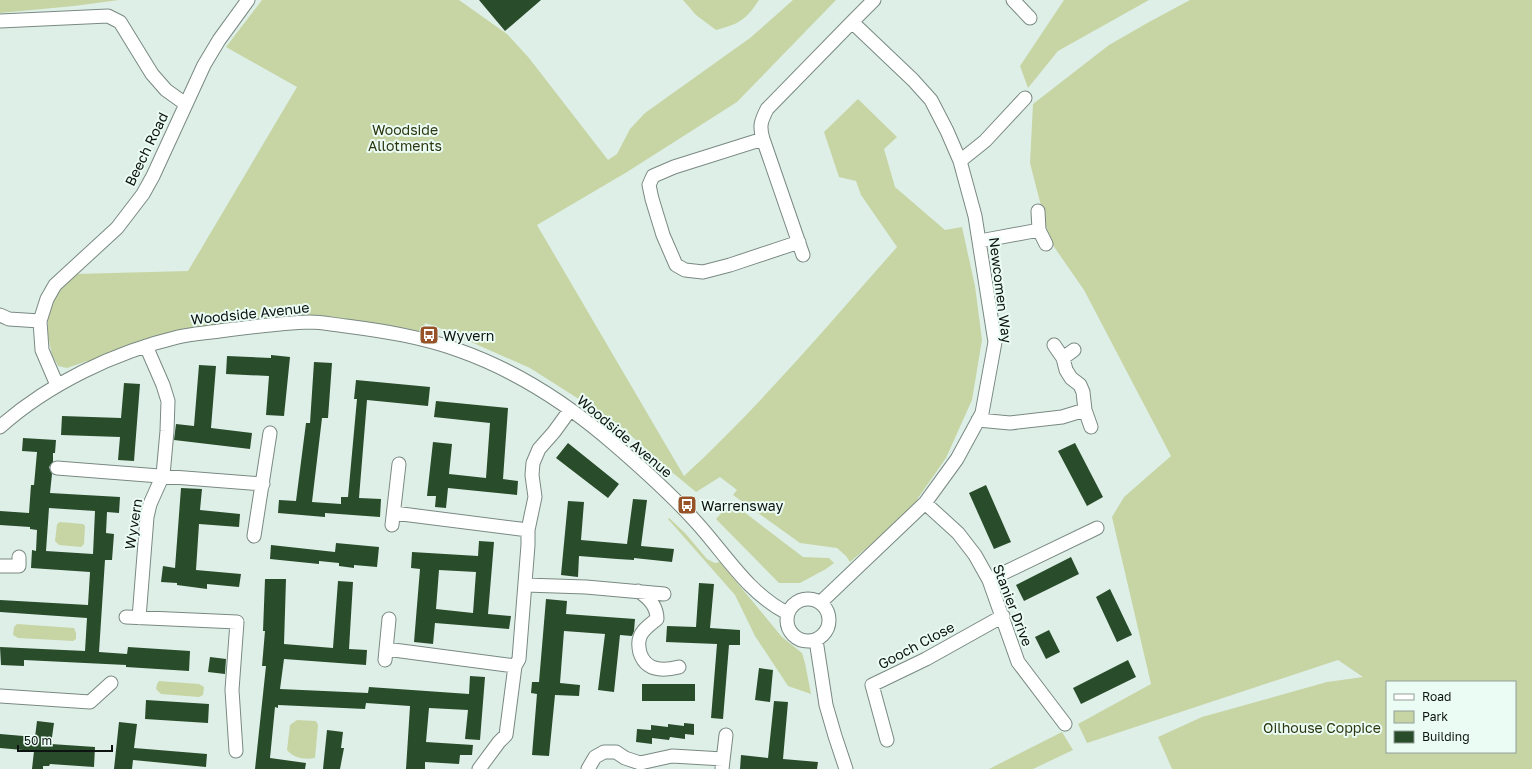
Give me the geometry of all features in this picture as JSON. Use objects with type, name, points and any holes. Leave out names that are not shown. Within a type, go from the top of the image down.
[{"type":"street","name":"Beech Road","points":[[57,385],[42,350],[40,320],[46,299],[55,285],[117,228],[143,194],[156,171],[204,65],[219,40],[248,0]]},
{"type":"street","points":[[803,255],[763,139],[760,128],[762,118],[768,109],[874,0]]},
{"type":"street","points":[[1013,0],[1030,18]]},
{"type":"street","points":[[0,21],[108,16],[120,22],[152,74],[161,84],[180,100],[186,102]]},
{"type":"street","name":"Newcomen Way","points":[[821,602],[925,503],[957,459],[982,413],[995,342],[980,241],[972,204],[960,161],[938,111],[931,100],[913,80],[852,22]]},
{"type":"street","points":[[960,161],[985,141],[1024,98]]},
{"type":"street","points":[[763,139],[674,167],[653,176],[649,185],[663,235],[676,265],[685,270],[703,272],[730,265],[799,242]]},
{"type":"street","points":[[1038,210],[1039,230],[1046,244]]},
{"type":"street","points":[[980,241],[1039,230]]},
{"type":"street","points":[[0,315],[9,319],[40,320]]},
{"type":"street","name":"Woodside Avenue","points":[[0,427],[57,385],[90,368],[146,346],[180,336],[252,327],[312,322],[394,332],[456,349],[473,356],[522,379],[570,410],[613,443],[665,490],[699,525],[748,584],[761,597],[787,613]]},
{"type":"street","points":[[1054,345],[1063,358],[1066,370],[1071,378],[1080,385],[1083,392],[1085,410],[1091,427]]},
{"type":"street","name":"Wyvern","points":[[146,346],[168,400],[167,431],[163,475],[150,504],[147,517],[133,617],[237,622],[232,690],[236,751]]},
{"type":"street","points":[[1063,358],[1074,350]]},
{"type":"street","points":[[479,769],[506,735],[515,666],[519,659],[526,585],[528,530],[535,498],[532,475],[533,463],[539,449],[570,410]]},
{"type":"street","points":[[978,420],[1010,423],[1062,417],[1085,410]]},
{"type":"street","points":[[254,536],[270,434]]},
{"type":"street","points":[[399,464],[393,519],[528,530]]},
{"type":"street","points":[[57,468],[163,475],[262,484]]},
{"type":"street","name":"Stanier Drive","points":[[925,503],[958,533],[975,555],[990,580],[1018,662],[1065,724]]},
{"type":"street","points":[[990,580],[1097,528]]},
{"type":"street","points":[[0,566],[19,566],[18,557]]},
{"type":"street","points":[[526,585],[586,587],[664,594]]},
{"type":"street","points":[[638,591],[646,596],[657,612],[657,619],[645,630],[640,638],[639,648],[642,659],[648,666],[655,668],[668,669],[679,667]]},
{"type":"street","points":[[805,598],[813,599],[821,602],[828,614],[830,622],[823,635],[816,640],[808,642],[795,637],[788,628],[787,613],[798,601],[805,598]]},
{"type":"street","name":"Gooch Close","points":[[887,740],[872,685],[926,659],[1003,616]]},
{"type":"street","points":[[389,619],[386,654],[515,666]]},
{"type":"street","points":[[816,640],[826,705],[846,769]]},
{"type":"street","points":[[0,696],[90,702],[110,683]]},
{"type":"street","points":[[588,769],[595,758],[604,752],[616,752],[625,758],[640,763],[672,756],[723,764],[726,735]]},
{"type":"green space","points":[[0,0],[119,0],[0,13]]},
{"type":"green space","name":"Woodside Allotments","points":[[262,0],[459,0],[507,34],[529,58],[608,160],[617,154],[630,129],[645,113],[750,38],[793,0],[836,0],[737,102],[627,172],[537,225],[684,476],[767,393],[897,247],[861,195],[856,181],[839,177],[824,132],[858,99],[897,137],[884,149],[895,187],[945,230],[962,227],[975,286],[982,340],[972,400],[946,458],[918,498],[917,505],[850,562],[837,548],[800,543],[733,495],[737,490],[720,477],[696,492],[618,424],[530,368],[425,323],[423,333],[410,329],[322,316],[181,329],[114,352],[93,361],[87,361],[67,368],[58,366],[52,355],[48,336],[48,312],[57,293],[75,274],[188,271],[297,87],[226,47]]},
{"type":"green space","points":[[683,0],[759,0],[746,17],[731,26],[716,30],[696,15]]},
{"type":"green space","points":[[1064,0],[1149,0],[1058,51],[1028,88],[1020,66]]},
{"type":"green space","name":"Oilhouse Coppice","points":[[1190,0],[1532,0],[1532,769],[1172,769],[1158,737],[1202,717],[1327,682],[1363,677],[1338,660],[1087,743],[1078,724],[1151,684],[1112,517],[1124,497],[1171,456],[1084,290],[1050,241],[1030,163],[1033,104],[1109,45]]},
{"type":"green space","points":[[731,502],[803,557],[829,558],[834,563],[800,583],[779,583],[716,519]]},
{"type":"green space","points":[[669,518],[685,533],[707,559],[715,563],[720,562],[782,637],[802,653],[811,694],[788,686],[755,636],[735,595],[668,519]]},
{"type":"green space","points":[[60,522],[83,524],[85,526],[84,544],[81,547],[59,545],[55,541],[57,524]]},
{"type":"green space","points":[[17,624],[74,628],[76,639],[73,641],[18,638],[13,635],[14,627]]},
{"type":"green space","points":[[159,681],[199,684],[204,687],[203,695],[199,697],[161,694],[156,689]]},
{"type":"green space","points":[[297,720],[316,721],[318,725],[315,758],[300,758],[287,750],[290,725]]},
{"type":"green space","points":[[1062,732],[1073,750],[1033,769],[989,769]]},
{"type":"building","points":[[479,0],[541,0],[505,31]]},
{"type":"building","points":[[271,355],[290,357],[284,416],[266,415],[269,376],[226,374],[227,356],[271,358]]},
{"type":"building","points":[[314,362],[332,363],[328,418],[322,418],[312,502],[341,504],[341,497],[348,497],[357,399],[354,399],[356,380],[430,387],[428,406],[367,400],[359,498],[381,499],[380,517],[325,513],[325,517],[278,513],[279,500],[296,501],[306,423],[310,423]]},
{"type":"building","points":[[199,365],[216,366],[211,428],[252,433],[250,449],[174,440],[176,424],[194,426]]},
{"type":"building","points":[[124,383],[140,384],[134,461],[118,460],[120,437],[61,435],[62,416],[121,418]]},
{"type":"building","points":[[436,401],[508,408],[503,479],[518,481],[517,495],[448,488],[446,508],[435,507],[436,496],[427,496],[433,442],[452,444],[449,474],[486,478],[490,423],[434,417]]},
{"type":"building","points":[[23,438],[56,440],[55,453],[53,453],[53,462],[49,467],[52,474],[50,493],[120,497],[119,513],[107,512],[106,533],[114,534],[112,560],[105,560],[99,652],[127,654],[128,647],[190,651],[189,671],[126,667],[126,665],[24,660],[24,666],[1,665],[0,647],[85,651],[87,618],[0,612],[0,600],[88,605],[90,572],[31,568],[32,550],[36,551],[37,530],[30,529],[30,527],[0,525],[0,511],[29,513],[31,485],[34,485],[37,452],[22,451]],"holes":[[[49,508],[95,511],[93,554],[46,551]]]},
{"type":"building","points":[[568,443],[619,484],[608,498],[556,458]]},
{"type":"building","points":[[1075,443],[1103,497],[1087,506],[1058,451]]},
{"type":"building","points":[[986,485],[1011,542],[994,549],[969,493]]},
{"type":"building","points":[[181,488],[202,489],[200,510],[240,514],[239,527],[199,524],[196,570],[241,574],[239,587],[207,584],[207,589],[177,585],[177,583],[161,582],[163,566],[175,568]]},
{"type":"building","points":[[633,499],[647,500],[641,546],[674,549],[672,562],[634,558],[634,560],[579,556],[578,577],[561,575],[568,501],[584,502],[581,540],[627,544]]},
{"type":"building","points":[[479,541],[494,542],[488,614],[511,616],[509,629],[435,623],[433,644],[414,642],[420,569],[411,568],[412,552],[478,556]],"holes":[[[439,570],[476,572],[473,613],[436,609]]]},
{"type":"building","points":[[336,543],[379,547],[377,567],[354,565],[354,568],[339,566],[339,563],[319,561],[319,564],[270,559],[271,545],[335,552]]},
{"type":"building","points":[[1071,557],[1079,574],[1024,601],[1016,585]]},
{"type":"building","points":[[265,579],[286,579],[284,644],[333,648],[338,581],[353,582],[349,649],[367,650],[366,665],[284,659],[280,689],[368,693],[369,687],[469,694],[470,676],[485,677],[480,740],[465,739],[468,710],[429,708],[426,742],[473,745],[472,755],[460,755],[459,764],[425,762],[425,769],[406,769],[410,706],[366,703],[365,709],[278,705],[278,708],[275,707],[270,758],[306,763],[305,769],[255,769],[266,666],[262,666],[265,631],[263,631]]},
{"type":"building","points":[[699,583],[714,584],[710,628],[740,630],[740,645],[729,645],[723,719],[711,718],[717,644],[666,642],[667,626],[696,627]]},
{"type":"building","points":[[1110,589],[1132,635],[1117,642],[1096,597]]},
{"type":"building","points":[[546,599],[567,601],[566,614],[635,619],[632,636],[620,635],[614,692],[598,690],[605,634],[564,631],[560,683],[580,685],[579,696],[555,695],[549,756],[532,755],[537,694],[531,693],[532,682],[539,682]]},
{"type":"building","points":[[1049,630],[1060,652],[1046,659],[1035,637]]},
{"type":"building","points":[[210,657],[226,659],[225,674],[208,672]]},
{"type":"building","points":[[1128,660],[1136,677],[1081,704],[1073,688]]},
{"type":"building","points":[[759,668],[773,670],[770,702],[755,700]]},
{"type":"building","points":[[642,684],[695,684],[695,701],[642,701]]},
{"type":"building","points":[[146,700],[209,704],[208,723],[145,719]]},
{"type":"building","points":[[774,701],[788,702],[783,759],[818,762],[817,769],[740,769],[741,755],[768,758]]},
{"type":"building","points":[[37,721],[54,723],[51,744],[95,747],[94,767],[50,764],[49,766],[43,766],[43,769],[32,769],[34,751],[0,748],[0,734],[35,737]]},
{"type":"building","points":[[119,722],[137,724],[134,748],[207,754],[206,767],[133,760],[132,769],[114,769]]},
{"type":"building","points":[[684,723],[694,724],[694,735],[685,734],[685,739],[670,737],[669,740],[652,738],[652,744],[636,742],[637,729],[651,730],[651,725],[668,727],[668,724],[684,726]]},
{"type":"building","points":[[327,730],[343,732],[341,748],[344,748],[340,769],[323,769]]},
{"type":"place","name":"Wyvern","points":[[429,335]]},
{"type":"place","name":"Warrensway","points":[[687,505]]}]
